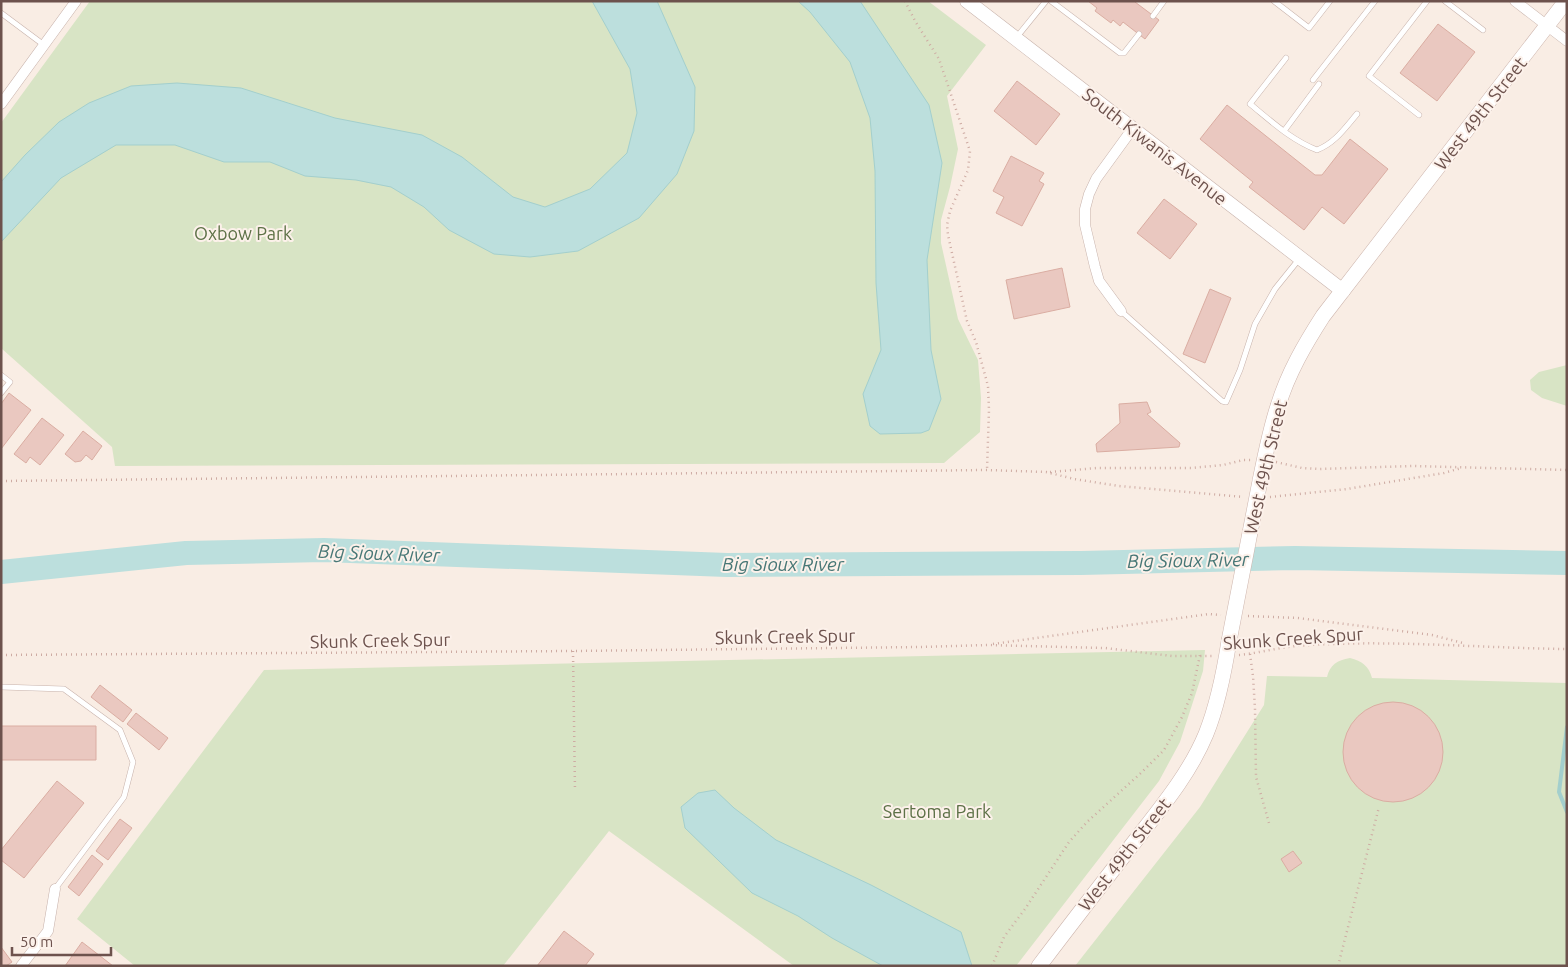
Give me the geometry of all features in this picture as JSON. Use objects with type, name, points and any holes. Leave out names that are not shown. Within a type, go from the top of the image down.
[{"type":"main road","name":"West 49th Street","points":[[1038,966],[1159,811],[1181,780],[1205,736],[1221,690],[1260,481],[1277,407],[1287,381],[1309,338],[1566,1]]},
{"type":"street","points":[[1,104],[76,1]]},
{"type":"street","points":[[1516,1],[1567,41]]},
{"type":"street","name":"South Kiwanis Avenue","points":[[971,2],[1016,39],[1343,291]]},
{"type":"street","points":[[1120,311],[1107,293],[1097,274],[1086,225],[1085,209],[1096,179],[1133,128]]},
{"type":"street","points":[[21,966],[48,931],[53,911],[55,889]]},
{"type":"lane","points":[[1016,39],[1046,1]]},
{"type":"lane","points":[[1051,1],[1120,53],[1124,53],[1138,34]]},
{"type":"lane","points":[[1153,16],[1164,1]]},
{"type":"lane","points":[[1274,1],[1309,28],[1330,1]]},
{"type":"lane","points":[[1314,80],[1375,1]]},
{"type":"lane","points":[[1419,115],[1369,76],[1427,1]]},
{"type":"lane","points":[[1445,1],[1483,30]]},
{"type":"lane","points":[[1,13],[44,46]]},
{"type":"lane","points":[[1286,58],[1250,104],[1284,131],[1301,144],[1317,150],[1327,146],[1336,139],[1357,114]]},
{"type":"lane","points":[[1284,131],[1319,84]]},
{"type":"lane","points":[[1120,311],[1222,401],[1226,402],[1240,370],[1255,324],[1275,289],[1300,258]]},
{"type":"lane","points":[[1,375],[10,382],[1,393]]},
{"type":"lane","points":[[1,687],[64,690],[120,730],[133,762],[124,797],[55,889]]},
{"type":"path","points":[[905,1],[939,59],[970,151],[968,170],[950,211],[947,225],[966,322],[976,342],[988,386],[987,470]]},
{"type":"path","points":[[1,480],[987,470],[1046,472],[1097,468],[1191,468],[1222,465],[1243,460],[1265,460],[1302,468],[1319,469],[1412,466],[1567,470]]},
{"type":"path","points":[[1267,497],[1347,489],[1444,473],[1461,468]]},
{"type":"path","points":[[1046,472],[1074,479],[1120,486],[1250,497]]},
{"type":"path","name":"Skunk Creek Spur","points":[[1,655],[573,651],[987,645],[1105,648],[1172,656],[1200,655],[1227,657],[1273,649],[1328,644],[1567,648]]},
{"type":"path","points":[[573,651],[575,792]]},
{"type":"path","points":[[1250,654],[1255,710],[1256,778],[1269,822]]},
{"type":"path","points":[[992,966],[1004,937],[1025,909],[1068,842],[1164,750],[1182,717],[1192,693],[1200,655]]},
{"type":"path","points":[[1338,966],[1379,807]]},
{"type":"green space","name":"Oxbow Park","points":[[90,1],[928,1],[986,45],[947,96],[958,149],[941,220],[941,243],[958,319],[978,360],[981,398],[980,432],[944,463],[115,466],[112,447],[1,348],[1,123]]},
{"type":"green space","points":[[1567,365],[1567,406],[1542,398],[1531,390],[1530,380],[1539,372]]},
{"type":"green space","name":"Sertoma Park","points":[[1205,650],[1203,671],[1180,742],[1159,781],[1016,966],[794,966],[609,831],[503,966],[135,966],[77,919],[264,670]]},
{"type":"green space","points":[[1350,658],[1364,665],[1369,670],[1372,678],[1567,683],[1567,966],[1075,966],[1200,807],[1264,705],[1267,676],[1327,677],[1330,669],[1335,664]]},
{"type":"water","points":[[592,1],[657,1],[695,87],[694,131],[677,174],[639,218],[578,251],[530,257],[494,254],[449,230],[424,207],[391,187],[356,180],[305,176],[270,162],[224,162],[175,145],[116,145],[61,178],[1,242],[1,182],[25,155],[59,122],[89,103],[131,86],[177,83],[241,88],[335,118],[422,135],[462,157],[513,197],[545,207],[590,189],[627,153],[637,113],[630,69]]},
{"type":"water","points":[[798,1],[860,1],[929,105],[942,163],[927,260],[931,350],[941,399],[929,430],[921,433],[880,434],[870,426],[863,394],[881,350],[876,283],[875,171],[870,118],[850,62],[810,12]]},
{"type":"water","points":[[715,790],[734,808],[776,840],[871,885],[961,932],[972,966],[883,966],[832,938],[798,916],[752,893],[685,828],[681,807],[698,793]]},
{"type":"building","points":[[1088,1],[1136,1],[1159,20],[1145,39],[1123,22],[1120,26],[1113,20],[1111,23],[1095,11],[1097,8]]},
{"type":"building","points":[[1438,24],[1475,52],[1437,101],[1400,73]]},
{"type":"building","points":[[1017,81],[1060,114],[1036,145],[994,111]]},
{"type":"building","points":[[1227,105],[1315,175],[1322,175],[1350,139],[1388,169],[1344,224],[1322,207],[1304,230],[1249,187],[1253,182],[1200,139]]},
{"type":"building","points":[[1011,156],[1044,173],[1039,181],[1044,184],[1022,226],[996,213],[1004,197],[993,191]]},
{"type":"building","points":[[1164,199],[1197,224],[1170,259],[1137,233]]},
{"type":"building","points":[[1062,268],[1070,307],[1014,319],[1006,280]]},
{"type":"building","points":[[1210,289],[1231,298],[1205,363],[1183,354]]},
{"type":"building","points":[[9,393],[31,410],[1,449],[1,404]]},
{"type":"building","points":[[1147,402],[1151,412],[1147,414],[1180,443],[1179,447],[1097,452],[1096,444],[1120,423],[1119,404]]},
{"type":"building","points":[[42,418],[64,435],[40,465],[30,457],[26,463],[14,454]]},
{"type":"building","points":[[83,431],[102,446],[92,460],[86,455],[81,461],[75,462],[65,454]]},
{"type":"building","points":[[100,685],[132,710],[123,722],[91,697]]},
{"type":"building","points":[[1393,702],[1403,703],[1421,710],[1435,724],[1442,742],[1442,762],[1435,780],[1421,794],[1403,801],[1393,802],[1383,801],[1365,794],[1351,780],[1344,762],[1343,752],[1344,742],[1351,724],[1365,710],[1383,703]]},
{"type":"building","points":[[136,713],[168,738],[159,750],[127,724]]},
{"type":"building","points":[[1,726],[96,726],[96,760],[1,760]]},
{"type":"building","points":[[57,781],[84,803],[24,878],[1,860],[1,850]]},
{"type":"building","points":[[120,819],[132,828],[108,860],[96,851]]},
{"type":"building","points":[[1293,851],[1302,863],[1289,872],[1281,859]]},
{"type":"building","points":[[92,855],[103,864],[79,896],[68,887]]},
{"type":"building","points":[[564,931],[594,954],[585,966],[537,966]]},
{"type":"building","points":[[82,942],[113,966],[65,966]]},
{"type":"building","points":[[1,947],[12,962],[6,966],[1,966]]},
{"type":"waterway","name":"Big Sioux River","points":[[1,572],[186,553],[324,550],[727,565],[1081,563],[1295,558],[1567,563]]},
{"type":"waterway","points":[[1567,727],[1559,792],[1567,812]]}]
